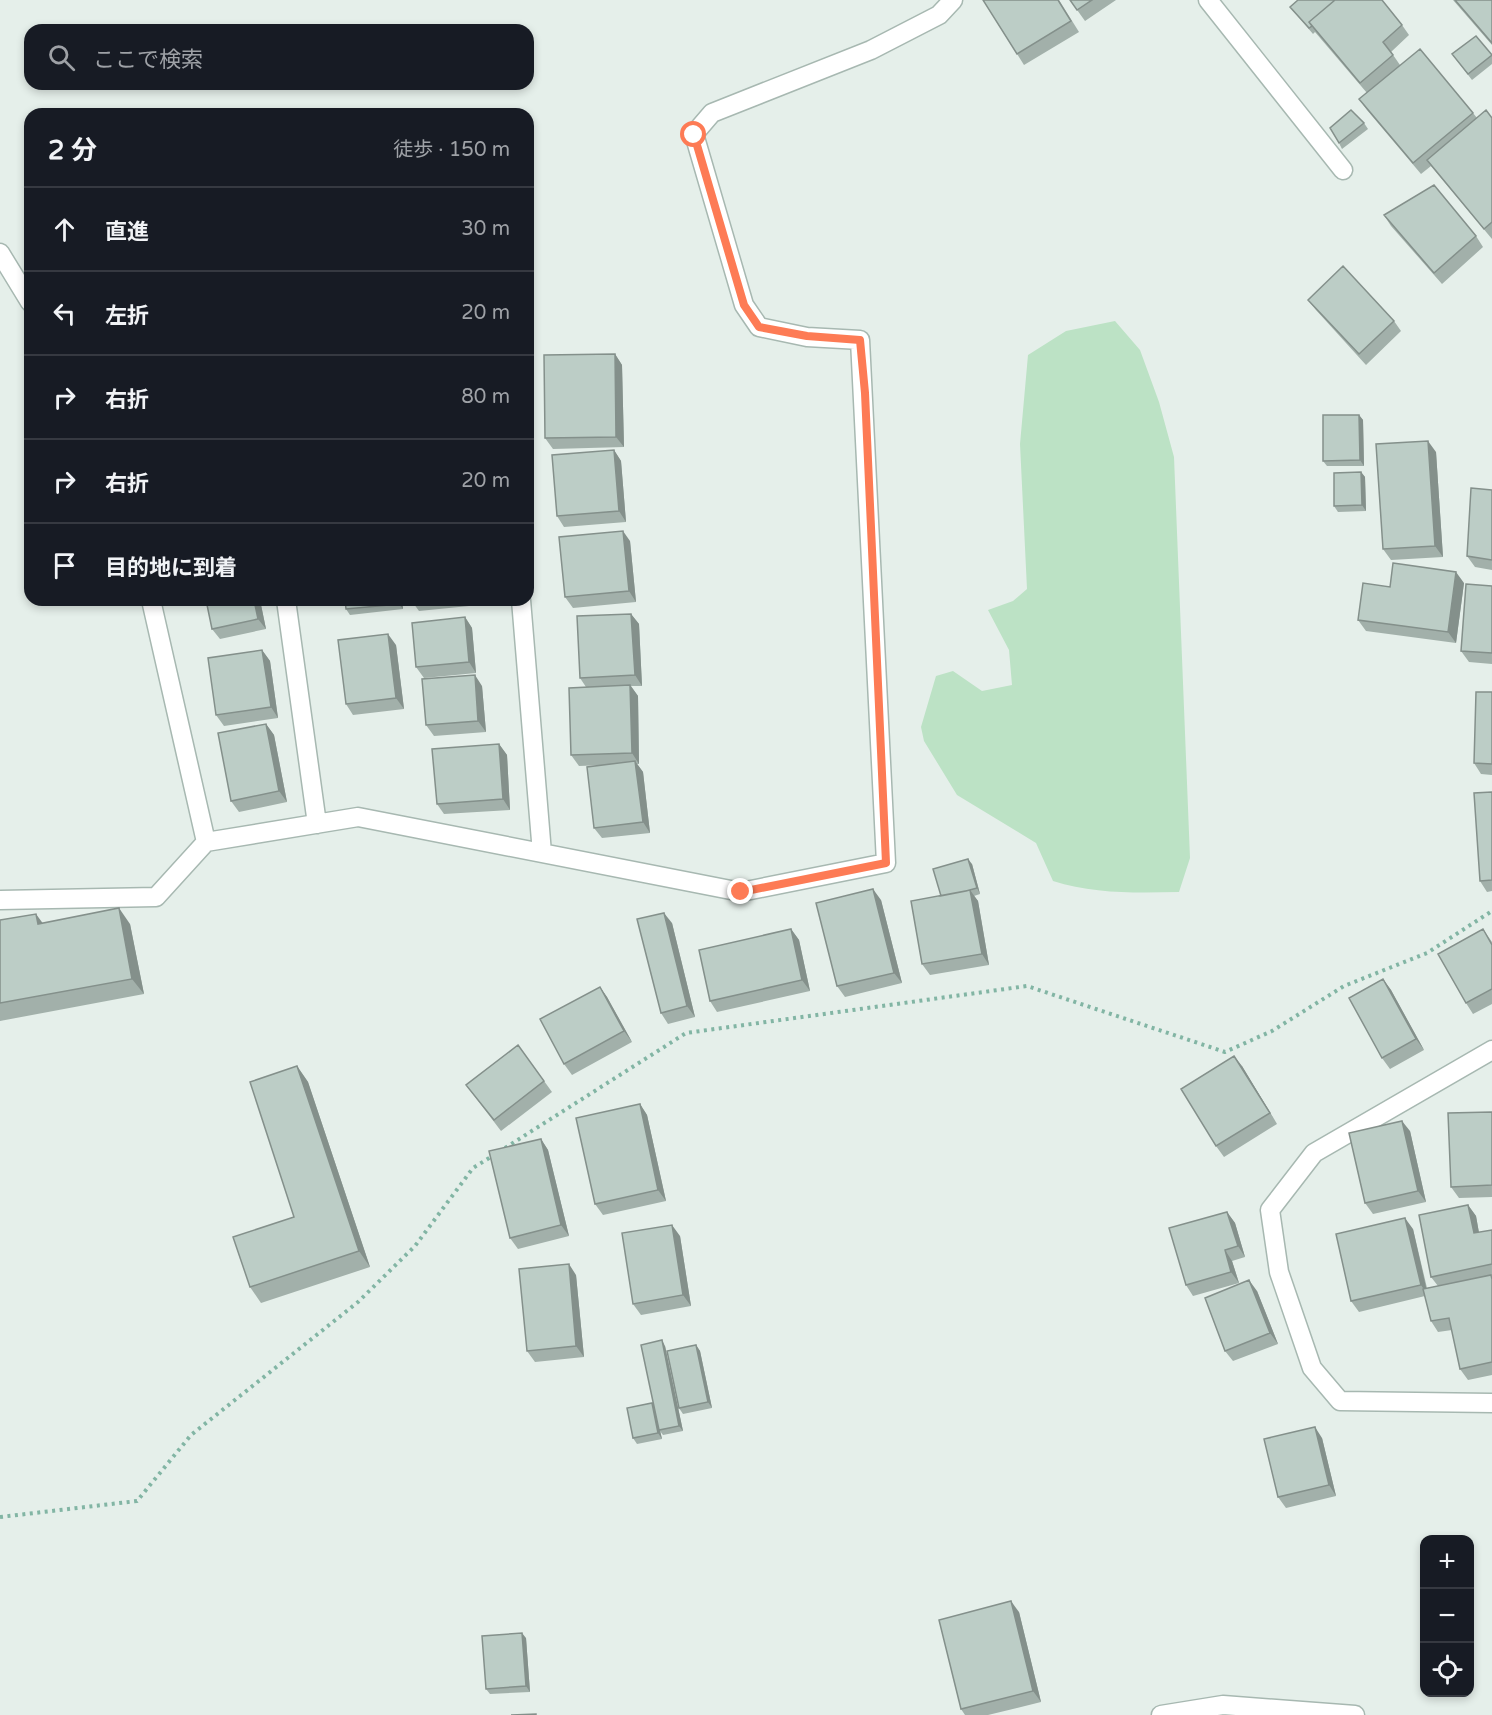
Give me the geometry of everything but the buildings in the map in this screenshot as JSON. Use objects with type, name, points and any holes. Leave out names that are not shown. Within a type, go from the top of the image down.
[{"type":"street","points":[[0,900],[156,897],[206,842],[358,817],[741,892],[886,863],[860,340],[807,336],[759,327],[744,305],[694,135],[712,113],[870,50],[939,15],[953,0]]},
{"type":"street","points":[[1208,0],[1343,170]]},
{"type":"street","points":[[0,253],[24,292]]},
{"type":"street","points":[[152,606],[206,842]]},
{"type":"street","points":[[287,606],[317,824]]},
{"type":"street","points":[[521,606],[542,853]]},
{"type":"street","points":[[1492,1050],[1314,1153],[1270,1210],[1278,1272],[1311,1368],[1340,1401],[1492,1403]]},
{"type":"street","points":[[1161,1715],[1223,1705],[1355,1715]]},
{"type":"path","points":[[0,1517],[137,1501],[191,1435],[358,1302],[407,1254],[473,1168],[686,1033],[1027,986],[1225,1052],[1272,1031],[1344,986],[1426,953],[1492,911]]},
{"type":"green space","points":[[1115,321],[1140,350],[1159,402],[1174,457],[1190,858],[1179,892],[1099,890],[1053,881],[1036,843],[957,795],[924,741],[921,727],[936,676],[953,671],[982,691],[1012,685],[1009,650],[988,610],[1013,601],[1027,589],[1020,444],[1028,355],[1066,331]]},
{"type":"route","points":[[694,135],[744,305],[759,327],[807,336],[860,340],[865,393],[886,863],[741,892]]}]
